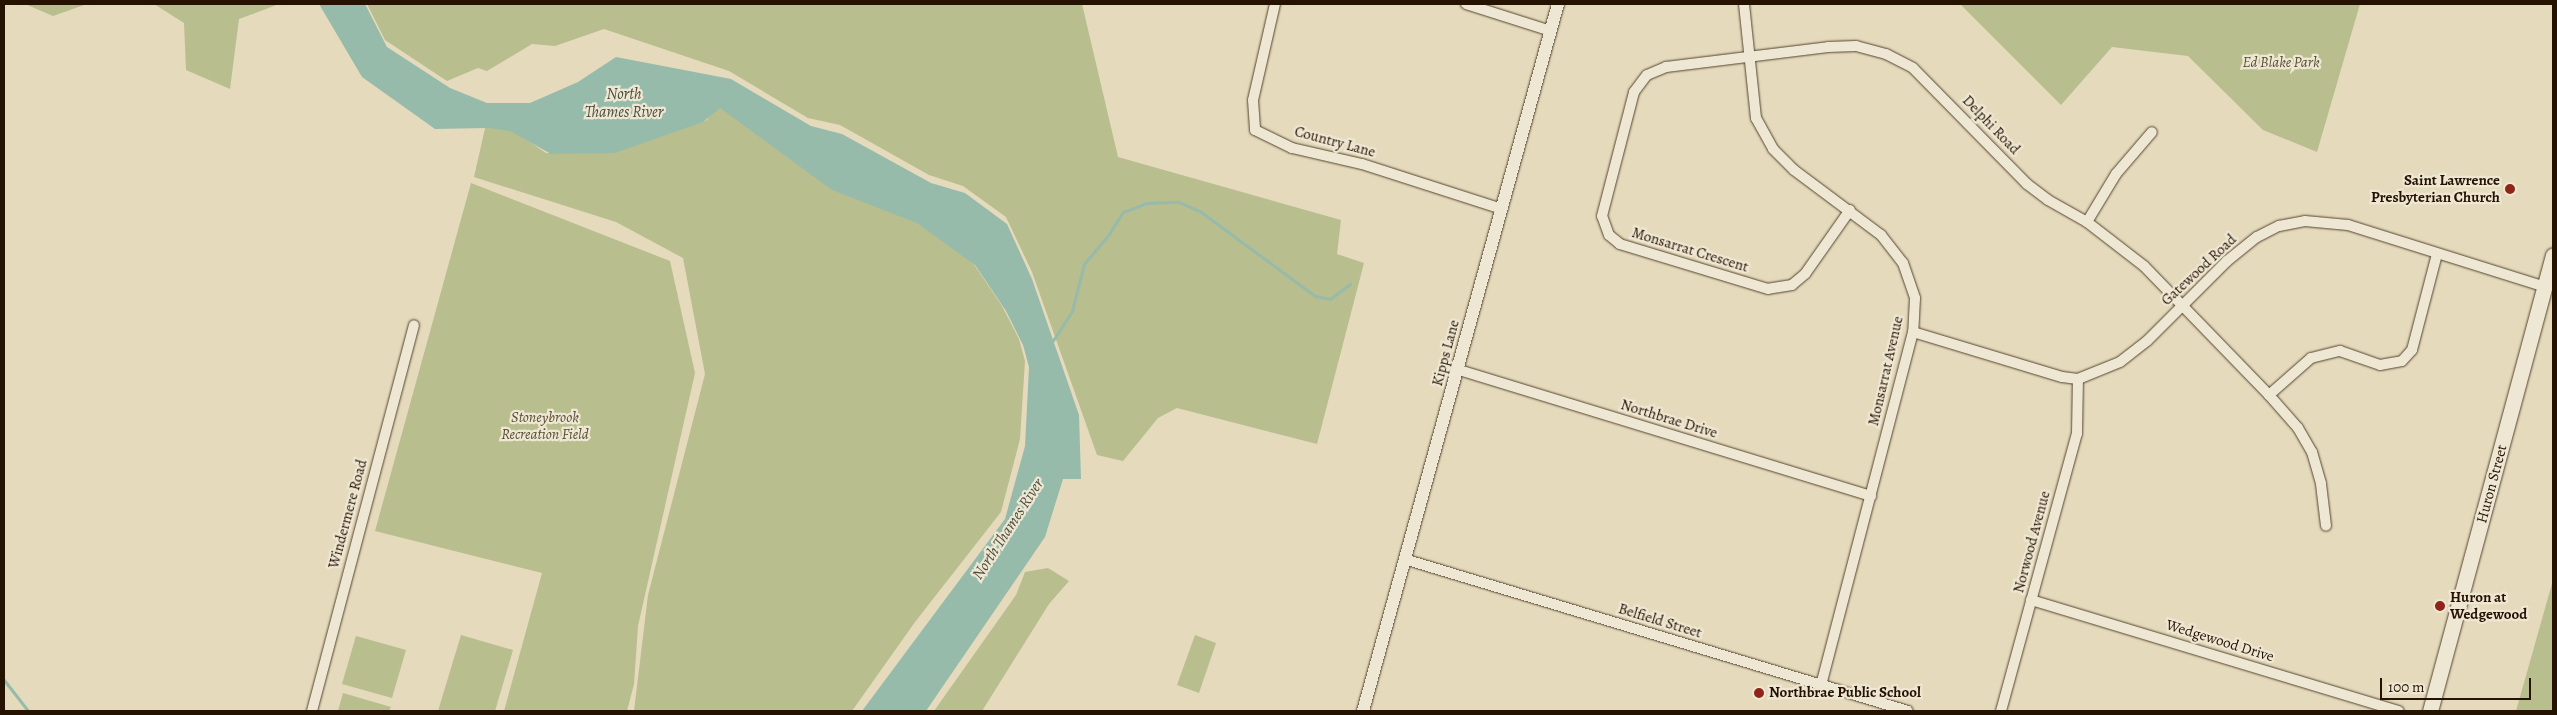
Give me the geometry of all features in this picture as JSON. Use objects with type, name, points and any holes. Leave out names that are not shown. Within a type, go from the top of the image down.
[{"type":"main road","name":"Huron Street","points":[[2430,711],[2553,256]]},
{"type":"street","name":"Country Lane","points":[[1276,4],[1253,100],[1255,130],[1292,148],[1362,164],[1502,210]]},
{"type":"street","points":[[1466,4],[1551,31]]},
{"type":"street","name":"Kipps Lane","points":[[1363,711],[1404,559],[1459,370],[1558,4]]},
{"type":"street","name":"Monsarrat Avenue","points":[[1744,4],[1756,118],[1773,149],[1794,170],[1881,235],[1904,263],[1915,298],[1913,332],[1821,685]]},
{"type":"street","name":"Delphi Road","points":[[1748,56],[1828,47],[1856,46],[1886,54],[1913,68],[2027,184],[2048,200],[2087,222],[2144,266],[2269,395],[2298,428],[2312,452],[2321,484],[2326,526]]},
{"type":"street","name":"Monsarrat Crescent","points":[[1748,56],[1666,67],[1647,75],[1634,92],[1602,216],[1609,234],[1620,244],[1768,289],[1792,285],[1805,274],[1850,210]]},
{"type":"street","points":[[2087,222],[2116,174],[2152,132]]},
{"type":"street","name":"Gatewood Road","points":[[2078,379],[2120,362],[2147,341],[2227,261],[2256,237],[2278,226],[2305,221],[2348,225],[2546,287]]},
{"type":"street","points":[[2269,395],[2311,358],[2340,351],[2380,365],[2402,362],[2412,350],[2437,254]]},
{"type":"street","name":"Windermere Road","points":[[312,711],[414,325]]},
{"type":"street","points":[[1913,332],[2062,377],[2078,379]]},
{"type":"street","name":"Northbrae Drive","points":[[1459,370],[1871,496]]},
{"type":"street","name":"Norwood Avenue","points":[[2001,711],[2077,434],[2078,379]]},
{"type":"street","name":"Belfield Street","points":[[1404,559],[1908,711]]},
{"type":"street","name":"Wedgewood Drive","points":[[2031,600],[2399,711]]},
{"type":"green space","points":[[25,4],[87,4],[53,16]]},
{"type":"green space","points":[[154,4],[279,4],[239,19],[230,89],[186,70],[184,23]]},
{"type":"green space","points":[[367,4],[1082,4],[1118,157],[1341,220],[1337,254],[1364,263],[1317,444],[1177,408],[1158,418],[1123,461],[1097,455],[1032,272],[1006,217],[963,186],[929,175],[840,125],[808,118],[729,71],[604,29],[555,46],[532,44],[487,71],[478,68],[447,81],[385,40]]},
{"type":"green space","name":"Ed Blake Park","points":[[1960,4],[2360,4],[2317,152],[2263,130],[2188,56],[2112,47],[2061,105]]},
{"type":"green space","points":[[716,103],[914,219],[971,260],[1002,306],[1019,339],[1025,361],[1020,439],[1001,512],[915,622],[852,711],[634,711],[648,595],[705,374],[683,258],[616,222],[474,177],[486,124],[508,127],[546,153],[612,152],[707,120]]},
{"type":"green space","name":"Stoneybrook Recreation Field","points":[[471,183],[670,261],[695,373],[638,626],[634,684],[627,711],[504,711],[542,573],[375,531]]},
{"type":"green space","points":[[1048,568],[1069,581],[1049,604],[982,711],[934,711],[1016,595],[1025,572]]},
{"type":"green space","points":[[2553,580],[2553,711],[2516,711]]},
{"type":"green space","points":[[461,635],[513,650],[495,711],[438,711]]},
{"type":"green space","points":[[1195,635],[1216,643],[1199,693],[1177,685]]},
{"type":"green space","points":[[356,636],[406,650],[392,698],[342,684]]},
{"type":"green space","points":[[343,693],[391,707],[389,711],[338,711]]},
{"type":"water","name":"North Thames River","points":[[319,4],[365,4],[387,47],[450,88],[487,103],[530,103],[578,82],[616,57],[731,79],[811,126],[842,134],[931,183],[965,193],[1007,224],[1032,279],[1079,415],[1081,479],[1063,479],[1045,537],[926,711],[862,711],[1005,519],[1025,446],[1029,367],[1023,345],[1006,311],[975,265],[917,223],[832,190],[720,108],[703,122],[615,153],[551,154],[510,131],[488,128],[435,129],[362,77]]},
{"type":"waterway","points":[[1052,342],[1072,311],[1084,264],[1109,234],[1123,212],[1146,203],[1179,202],[1201,212],[1315,296],[1330,299],[1350,284]]},
{"type":"waterway","points":[[4,680],[28,711]]},
{"type":"place","name":"Saint Lawrence Presbyterian Church","points":[[2510,189]]},
{"type":"place","name":"Huron at Wedgewood","points":[[2440,606]]},
{"type":"place","name":"Northbrae Public School","points":[[1759,693]]}]
